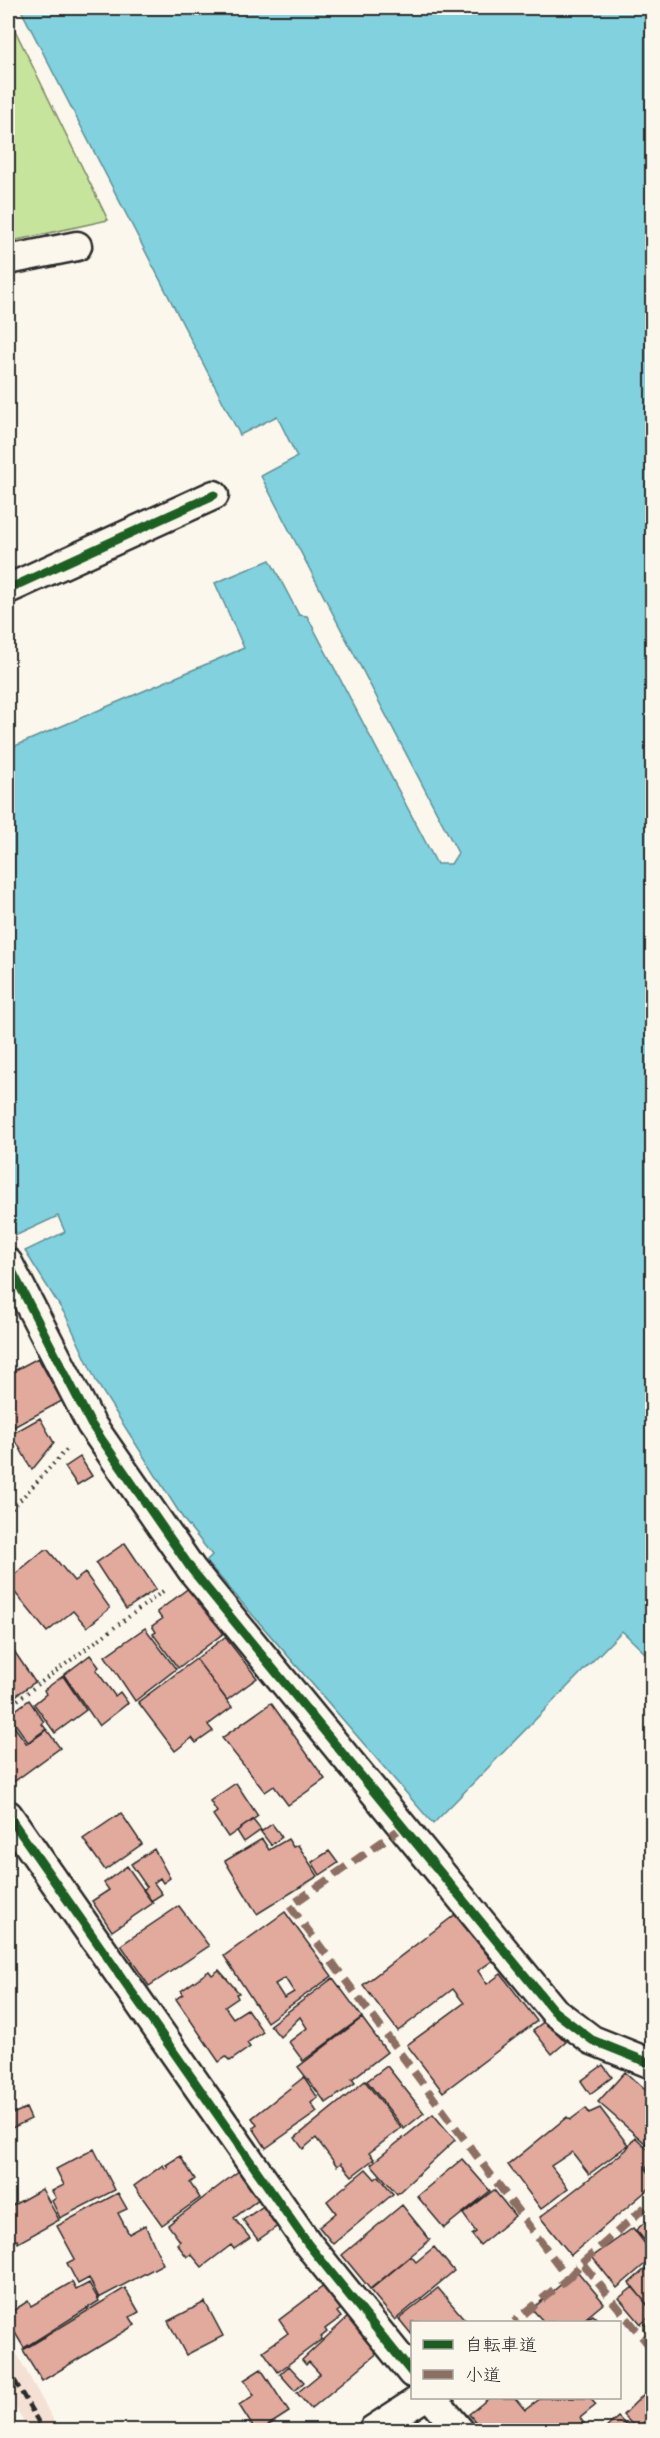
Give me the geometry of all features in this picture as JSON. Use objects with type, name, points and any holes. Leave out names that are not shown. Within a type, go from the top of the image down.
[{"type":"street","points":[[8,260],[77,246]]},
{"type":"street","points":[[8,589],[214,495]]},
{"type":"street","points":[[8,1263],[91,1424],[192,1570],[554,2011],[592,2040],[652,2064]]},
{"type":"street","points":[[8,1815],[308,2244],[411,2372]]},
{"type":"street","points":[[373,2430],[419,2399]]},
{"type":"street","points":[[434,2399],[459,2430]]},
{"type":"path","points":[[8,1514],[91,1424]]},
{"type":"path","points":[[8,1707],[192,1570]]},
{"type":"shaded area","points":[[8,2338],[59,2430],[28,2430],[8,2393]]},
{"type":"green space","points":[[8,16],[108,220],[8,242]]},
{"type":"water","points":[[20,8],[652,8],[652,1660],[622,1631],[433,1824],[206,1561],[212,1555],[184,1520],[97,1383],[66,1316],[25,1251],[65,1232],[58,1216],[17,1235],[8,1216],[8,749],[244,648],[215,583],[270,560],[299,615],[307,616],[437,864],[451,864],[458,853],[261,476],[297,457],[277,416],[240,435]]},
{"type":"building","points":[[38,1358],[62,1401],[8,1430],[8,1374]]},
{"type":"building","points":[[40,1418],[54,1443],[32,1470],[17,1443],[12,1446],[8,1436]]},
{"type":"building","points":[[80,1457],[92,1476],[77,1485],[65,1467]]},
{"type":"building","points":[[125,1543],[156,1589],[126,1609],[96,1563]]},
{"type":"building","points":[[44,1550],[48,1550],[74,1581],[85,1573],[110,1608],[87,1627],[73,1611],[47,1632],[8,1584],[8,1580]]},
{"type":"building","points":[[190,1587],[225,1632],[178,1668],[153,1634],[156,1632],[152,1626],[162,1619],[157,1612]]},
{"type":"building","points":[[145,1628],[176,1669],[135,1701],[105,1656]]},
{"type":"building","points":[[225,1637],[257,1678],[227,1700],[196,1659]]},
{"type":"building","points":[[8,1642],[35,1682],[8,1701]]},
{"type":"building","points":[[90,1655],[99,1667],[96,1670],[115,1696],[120,1692],[128,1703],[99,1726],[64,1675]]},
{"type":"building","points":[[196,1659],[232,1707],[208,1725],[213,1731],[196,1743],[192,1738],[175,1751],[138,1702]]},
{"type":"building","points":[[63,1676],[86,1710],[55,1733],[34,1704],[46,1694],[44,1690]]},
{"type":"building","points":[[29,1700],[44,1722],[42,1724],[46,1729],[28,1742],[9,1715]]},
{"type":"building","points":[[271,1703],[325,1779],[288,1805],[274,1786],[265,1792],[222,1738]]},
{"type":"building","points":[[8,1718],[27,1744],[47,1730],[60,1748],[8,1786]]},
{"type":"building","points":[[236,1783],[258,1816],[228,1837],[213,1815],[217,1812],[210,1801]]},
{"type":"building","points":[[121,1813],[142,1844],[105,1870],[83,1839]]},
{"type":"building","points":[[253,1820],[261,1830],[244,1842],[237,1831]]},
{"type":"building","points":[[272,1824],[282,1837],[271,1845],[261,1832]]},
{"type":"building","points":[[262,1839],[269,1850],[288,1839],[293,1847],[298,1845],[318,1876],[257,1914],[225,1861]]},
{"type":"building","points":[[154,1849],[170,1878],[163,1883],[160,1878],[154,1883],[162,1894],[151,1901],[143,1890],[147,1887],[131,1864]]},
{"type":"building","points":[[329,1851],[338,1863],[320,1875],[312,1862]]},
{"type":"building","points":[[127,1866],[153,1903],[112,1931],[92,1901],[109,1890],[104,1883]]},
{"type":"building","points":[[179,1906],[209,1946],[149,1986],[121,1945]]},
{"type":"building","points":[[285,1912],[332,1976],[267,2022],[224,1956]],"holes":[[[285,1978],[294,1992],[284,1998],[275,1984]]]},
{"type":"building","points":[[456,1914],[492,1961],[478,1971],[487,1984],[501,1974],[537,2021],[443,2092],[407,2045],[464,2003],[453,1989],[398,2031],[363,1985]]},
{"type":"building","points":[[219,1970],[239,1993],[236,1994],[238,1998],[225,2007],[233,2018],[247,2009],[263,2032],[247,2043],[250,2047],[230,2061],[226,2057],[219,2062],[176,1999],[183,1994],[181,1991],[209,1971],[212,1975]]},
{"type":"building","points":[[333,1978],[362,2017],[303,2061],[289,2042],[307,2028],[300,2017],[280,2037],[270,2025]]},
{"type":"building","points":[[362,2018],[387,2052],[352,2079],[355,2083],[326,2103],[298,2067]]},
{"type":"building","points":[[545,2021],[566,2042],[552,2054],[533,2030]]},
{"type":"building","points":[[603,2065],[612,2077],[590,2094],[581,2081]]},
{"type":"building","points":[[387,2066],[424,2113],[404,2129],[367,2081]]},
{"type":"building","points":[[625,2072],[652,2096],[652,2149],[598,2102]]},
{"type":"building","points":[[304,2077],[318,2098],[311,2103],[317,2112],[266,2148],[253,2128],[257,2125],[252,2118]]},
{"type":"building","points":[[365,2081],[401,2128],[369,2153],[374,2159],[352,2176],[341,2163],[337,2166],[316,2138],[303,2149],[295,2138]]},
{"type":"building","points":[[26,2108],[31,2119],[10,2129],[8,2116]]},
{"type":"building","points":[[586,2108],[589,2113],[600,2108],[628,2145],[589,2174],[572,2152],[551,2166],[568,2188],[541,2209],[508,2165],[567,2117],[570,2120]]},
{"type":"building","points":[[433,2114],[455,2140],[397,2194],[371,2164]]},
{"type":"building","points":[[635,2137],[652,2153],[652,2161],[646,2169],[652,2178],[652,2186],[571,2255],[540,2217],[626,2150]]},
{"type":"building","points":[[94,2149],[115,2190],[60,2218],[52,2201],[56,2198],[52,2191],[64,2185],[56,2169]]},
{"type":"building","points":[[180,2156],[195,2179],[190,2183],[200,2198],[162,2225],[134,2186],[163,2165],[165,2169],[168,2167],[166,2165]]},
{"type":"building","points":[[462,2159],[490,2191],[444,2228],[417,2196]]},
{"type":"building","points":[[366,2169],[375,2179],[379,2176],[393,2194],[333,2244],[319,2227],[336,2213],[327,2201]]},
{"type":"building","points":[[240,2170],[260,2198],[234,2218],[250,2238],[234,2249],[231,2245],[202,2267],[191,2254],[187,2257],[177,2244],[180,2241],[168,2225]]},
{"type":"building","points":[[42,2189],[59,2220],[18,2243],[17,2240],[11,2244],[8,2238],[8,2208]]},
{"type":"building","points":[[494,2190],[515,2216],[480,2245],[472,2235],[476,2232],[463,2214]]},
{"type":"building","points":[[118,2193],[127,2209],[118,2213],[129,2234],[145,2225],[163,2264],[99,2298],[89,2278],[78,2284],[67,2263],[75,2259],[57,2226]]},
{"type":"building","points":[[265,2205],[279,2225],[258,2240],[243,2220]]},
{"type":"building","points":[[402,2205],[430,2240],[370,2289],[342,2255]]},
{"type":"building","points":[[652,2216],[652,2249],[636,2230]]},
{"type":"building","points":[[633,2228],[652,2253],[652,2258],[617,2288],[592,2257]]},
{"type":"building","points":[[434,2247],[454,2271],[395,2320],[370,2290],[411,2256],[416,2262]]},
{"type":"building","points":[[652,2263],[652,2310],[629,2283]]},
{"type":"building","points":[[577,2271],[604,2303],[582,2321],[543,2321],[532,2309]]},
{"type":"building","points":[[72,2282],[76,2290],[89,2283],[99,2301],[24,2348],[8,2321],[8,2314],[28,2301],[31,2306]]},
{"type":"building","points":[[325,2285],[342,2308],[337,2312],[341,2317],[325,2329],[327,2332],[321,2337],[322,2339],[278,2372],[263,2351],[288,2333],[279,2320]]},
{"type":"building","points":[[633,2287],[652,2311],[652,2315],[641,2324],[619,2298]]},
{"type":"building","points":[[125,2288],[139,2312],[130,2317],[135,2325],[42,2381],[23,2350]]},
{"type":"building","points":[[438,2288],[466,2321],[411,2321],[411,2334],[399,2319]]},
{"type":"building","points":[[205,2302],[223,2336],[186,2355],[168,2321]]},
{"type":"building","points":[[350,2315],[380,2351],[311,2409],[297,2393],[320,2374],[309,2362],[306,2365],[302,2360]]},
{"type":"building","points":[[593,2315],[599,2321],[584,2321]]},
{"type":"building","points":[[652,2318],[652,2339],[644,2329],[644,2325]]},
{"type":"building","points":[[289,2366],[304,2382],[295,2391],[280,2374]]},
{"type":"building","points":[[261,2369],[289,2412],[261,2430],[255,2430],[239,2405],[254,2395],[244,2380]]},
{"type":"building","points":[[652,2386],[652,2414],[637,2429],[623,2415]]},
{"type":"building","points":[[488,2399],[516,2399],[525,2410],[540,2399],[591,2399],[596,2405],[580,2418],[589,2430],[482,2430],[469,2414]]},
{"type":"building","points":[[652,2415],[652,2430],[646,2430],[648,2428],[644,2424]]},
{"type":"building","points":[[618,2417],[631,2430],[604,2430]]},
{"type":"railway","points":[[8,2369],[43,2430]]},
{"type":"marked path","points":[[403,1827],[290,1906],[568,2278],[515,2321]]},
{"type":"marked path","points":[[582,2263],[652,2201]]},
{"type":"marked path","points":[[568,2278],[582,2263],[652,2349]]},
{"type":"cycle path","points":[[8,589],[214,495]]},
{"type":"cycle path","points":[[8,1263],[91,1424],[192,1570],[554,2011],[592,2040],[652,2064]]},
{"type":"cycle path","points":[[8,1815],[308,2244],[411,2372]]}]
